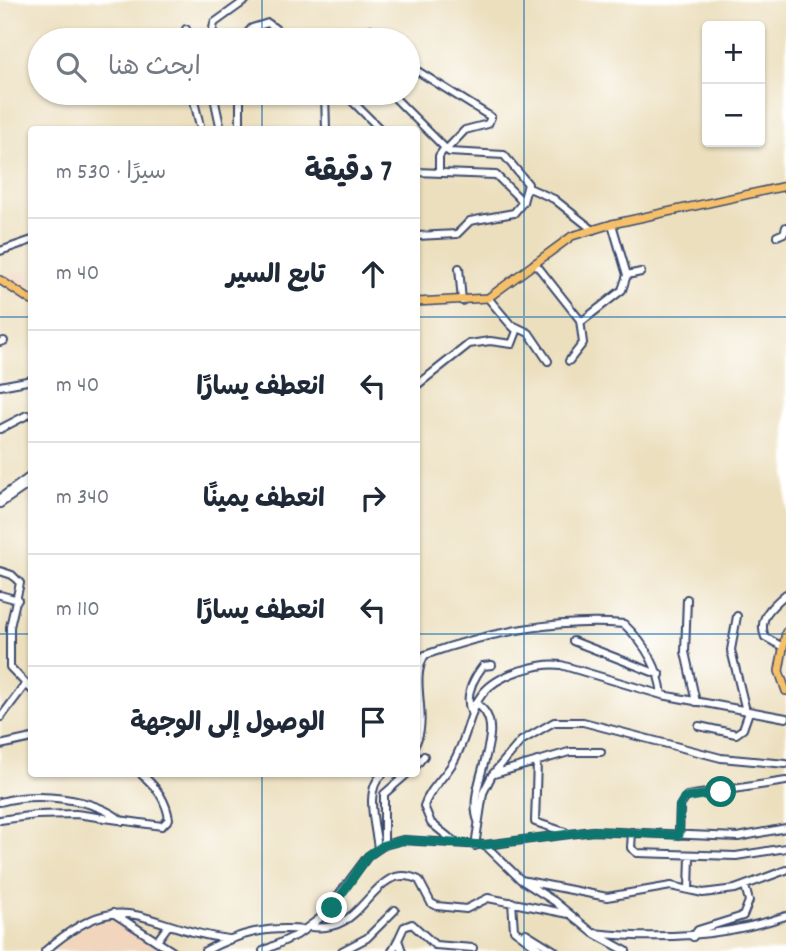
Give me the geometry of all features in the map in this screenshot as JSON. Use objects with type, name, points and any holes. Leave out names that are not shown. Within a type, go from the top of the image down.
[{"type":"main road","points":[[420,302],[488,298],[572,236],[612,224],[786,186]]},
{"type":"main road","points":[[0,280],[28,298]]},
{"type":"main road","points":[[786,632],[781,646],[779,671],[786,691]]},
{"type":"street","points":[[212,28],[216,21],[246,0]]},
{"type":"street","points":[[251,28],[268,23],[274,28]]},
{"type":"street","points":[[420,73],[491,117],[488,124],[465,130],[439,156],[439,173]]},
{"type":"street","points":[[195,105],[200,126]]},
{"type":"street","points":[[216,105],[220,126]]},
{"type":"street","points":[[240,105],[240,126]]},
{"type":"street","points":[[325,105],[326,126]]},
{"type":"street","points":[[356,105],[377,126]]},
{"type":"street","points":[[402,105],[445,150],[455,154],[502,154],[522,174],[529,188],[554,199],[593,230]]},
{"type":"street","points":[[420,172],[496,175],[523,202]]},
{"type":"street","points":[[420,236],[457,234],[470,221],[514,213],[529,188]]},
{"type":"street","points":[[581,322],[622,290],[627,275],[612,224]]},
{"type":"street","points":[[777,236],[784,233],[786,227]]},
{"type":"street","points":[[0,251],[28,241]]},
{"type":"street","points":[[535,263],[581,322],[583,343],[569,361]]},
{"type":"street","points":[[459,268],[462,301]]},
{"type":"street","points":[[627,275],[641,271]]},
{"type":"street","points":[[420,383],[465,345],[489,341],[512,344],[517,331],[488,298]]},
{"type":"street","points":[[510,324],[526,330],[548,361]]},
{"type":"street","points":[[0,386],[28,381]]},
{"type":"street","points":[[0,429],[27,415]]},
{"type":"street","points":[[0,498],[28,478]]},
{"type":"street","points":[[0,503],[28,485]]},
{"type":"street","points":[[0,570],[19,581],[18,600],[10,627],[10,662],[13,673],[28,688],[1,717]]},
{"type":"street","points":[[781,646],[765,637],[763,626],[769,609],[786,594]]},
{"type":"street","points":[[0,595],[18,600]]},
{"type":"street","points":[[687,599],[685,652],[696,702]]},
{"type":"street","points":[[699,726],[736,734],[743,729],[747,712],[731,650],[737,616]]},
{"type":"street","points":[[420,729],[423,718],[420,666],[423,657],[507,633],[562,625],[621,624],[634,635],[660,675],[663,695]]},
{"type":"street","points":[[573,641],[660,675]]},
{"type":"street","points":[[458,844],[431,823],[424,806],[456,759],[471,712],[482,691],[502,678],[545,664],[580,669],[663,695],[786,718]]},
{"type":"street","points":[[471,712],[467,699],[471,686],[483,666],[492,665]]},
{"type":"street","points":[[475,703],[488,712],[491,724],[490,741],[474,801],[478,823]]},
{"type":"street","points":[[475,846],[484,793],[492,775],[536,730],[562,721],[583,722],[720,758],[786,764]]},
{"type":"street","points":[[0,745],[28,739]]},
{"type":"street","points":[[492,775],[574,751],[601,752]]},
{"type":"street","points":[[420,761],[424,756]]},
{"type":"street","points":[[537,761],[535,822],[567,833]]},
{"type":"street","points":[[0,820],[36,815],[76,814],[162,826],[169,819],[159,792],[144,777]]},
{"type":"street","points":[[380,777],[372,793],[381,847]]},
{"type":"street","points":[[381,847],[384,794],[404,777]]},
{"type":"street","points":[[679,835],[680,806],[687,796],[786,781]]},
{"type":"street","points":[[0,802],[46,795],[109,813],[123,822]]},
{"type":"street","points":[[263,951],[307,928],[332,908],[361,865],[381,847],[412,839],[475,846],[567,833],[632,832],[738,837],[786,828]]},
{"type":"street","points":[[632,832],[634,853],[757,855],[786,848]]},
{"type":"street","points":[[485,845],[521,880],[593,933],[626,951]]},
{"type":"street","points":[[689,890],[690,856]]},
{"type":"street","points":[[521,880],[607,897],[671,886],[716,892],[745,886],[786,870]]},
{"type":"street","points":[[205,951],[228,939],[264,929],[307,928],[343,922],[383,883],[401,876],[419,880],[431,903],[436,906],[466,909],[488,898],[569,914]]},
{"type":"street","points":[[692,937],[698,930],[743,916],[749,901],[745,886]]},
{"type":"street","points":[[512,902],[514,930],[542,951]]},
{"type":"street","points":[[342,951],[367,938],[395,910]]},
{"type":"street","points":[[45,951],[77,927],[111,912],[139,915],[197,935],[228,939]]},
{"type":"street","points":[[111,912],[172,951]]},
{"type":"street","points":[[133,924],[139,915]]},
{"type":"street","points":[[593,933],[631,937],[692,937],[786,916]]},
{"type":"street","points":[[391,951],[404,927],[412,924],[435,945],[473,948]]},
{"type":"street","points":[[158,941],[168,926]]},
{"type":"street","points":[[526,933],[555,951]]},
{"type":"street","points":[[398,940],[402,951]]},
{"type":"shaded area","points":[[28,270],[28,289],[11,280],[11,272]]},
{"type":"shaded area","points":[[113,916],[152,943],[156,951],[54,951],[86,926]]},
{"type":"route","points":[[332,908],[368,856],[384,845],[403,840],[424,839],[475,846],[593,831],[679,835],[680,806],[684,798],[721,792]]}]
